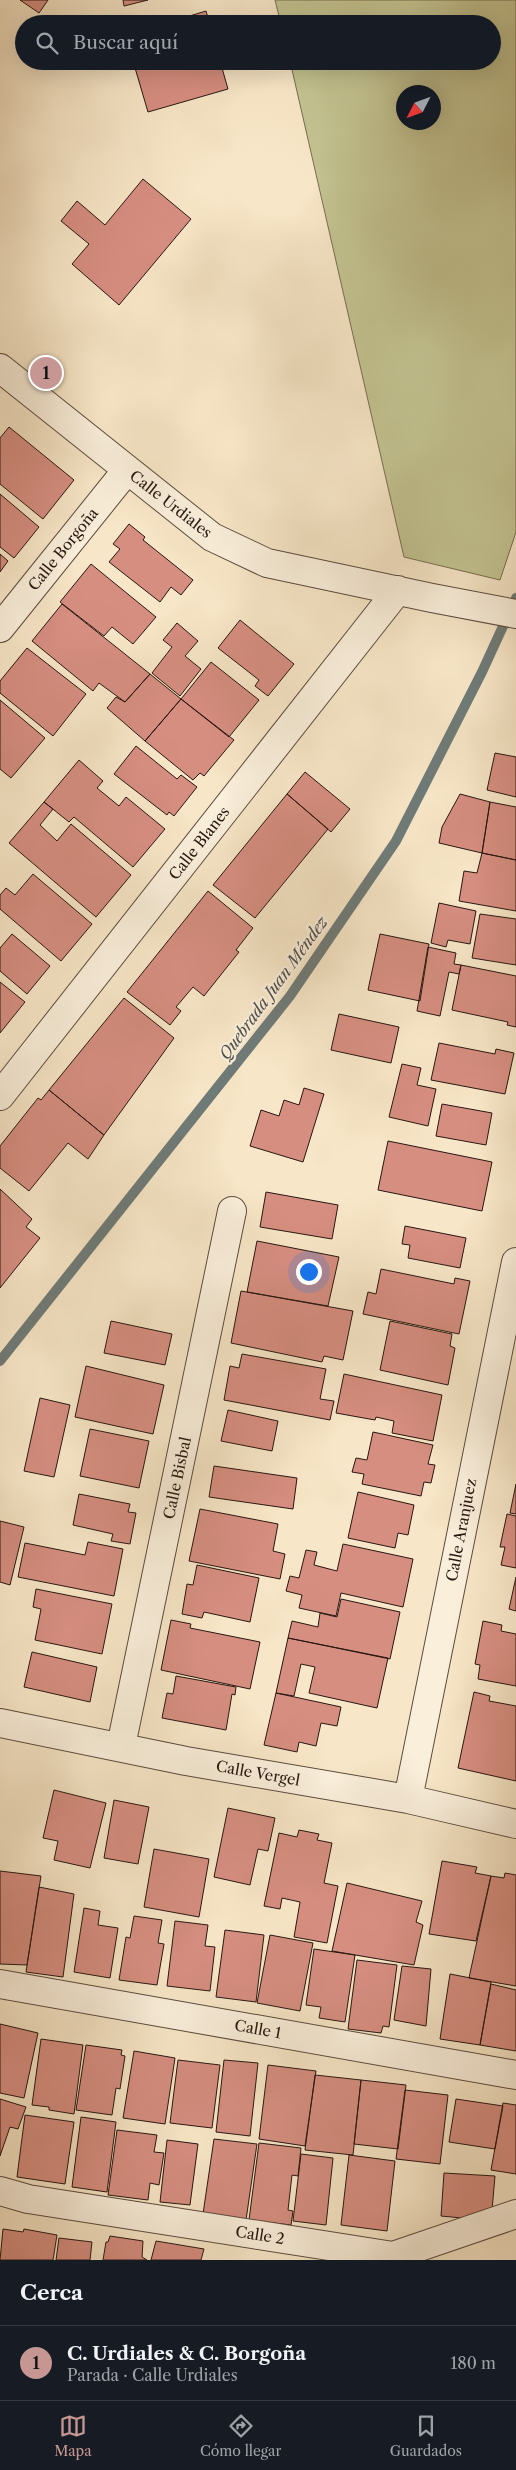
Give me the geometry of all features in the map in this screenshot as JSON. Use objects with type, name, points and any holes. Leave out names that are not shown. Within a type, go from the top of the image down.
[{"type":"street","name":"Calle Urdiales","points":[[0,368],[212,537],[267,563],[516,614]]},
{"type":"street","name":"Calle Borgoña","points":[[0,628],[127,470]]},
{"type":"street","name":"Calle Blanes","points":[[0,1096],[398,590]]},
{"type":"street","name":"Calle Bisbal","points":[[121,1746],[232,1211]]},
{"type":"street","name":"Calle Aranjuez","points":[[408,1799],[516,1262]]},
{"type":"street","name":"Calle Vergel","points":[[0,1723],[121,1746],[186,1761],[408,1799],[516,1824]]},
{"type":"street","name":"Calle 1","points":[[0,1984],[516,2074]]},
{"type":"street","name":"Calle 2","points":[[0,2191],[28,2198],[393,2256],[516,2214]]},
{"type":"green space","points":[[275,0],[516,0],[516,532],[500,580],[404,557],[292,70],[501,70],[501,15],[279,15]]},
{"type":"building","points":[[20,0],[48,0],[39,13]]},
{"type":"building","points":[[123,0],[148,0],[124,6]]},
{"type":"building","points":[[206,11],[207,15],[193,15]]},
{"type":"building","points":[[136,70],[223,70],[228,89],[148,112]]},
{"type":"building","points":[[143,179],[191,219],[119,305],[72,264],[89,244],[61,221],[77,201],[105,225]]},
{"type":"building","points":[[9,427],[74,480],[43,519],[0,484],[0,438]]},
{"type":"building","points":[[0,494],[39,527],[14,558],[0,547]]},
{"type":"building","points":[[129,524],[145,537],[143,540],[193,580],[181,595],[171,587],[160,602],[109,562],[120,549],[113,544]]},
{"type":"building","points":[[0,554],[8,561],[0,572]]},
{"type":"building","points":[[91,564],[156,617],[133,644],[112,627],[104,636],[60,602]]},
{"type":"building","points":[[62,604],[150,674],[125,702],[99,683],[93,691],[32,641]]},
{"type":"building","points":[[240,620],[294,664],[268,696],[255,686],[259,680],[218,648]]},
{"type":"building","points":[[177,623],[198,641],[185,656],[201,669],[180,696],[152,673],[172,647],[163,640]]},
{"type":"building","points":[[27,648],[86,694],[53,736],[0,693],[0,681]]},
{"type":"building","points":[[211,662],[259,700],[229,737],[181,699]]},
{"type":"building","points":[[150,674],[181,699],[145,741],[107,708],[116,697],[125,702]]},
{"type":"building","points":[[181,699],[234,740],[204,776],[200,773],[193,780],[145,741]]},
{"type":"building","points":[[0,700],[45,738],[11,778],[0,769]]},
{"type":"building","points":[[136,746],[177,779],[181,775],[197,787],[174,816],[169,812],[167,815],[114,774]]},
{"type":"building","points":[[495,753],[516,757],[516,797],[487,790]]},
{"type":"building","points":[[79,760],[103,781],[97,788],[119,806],[126,797],[165,829],[133,867],[74,817],[69,822],[44,802]]},
{"type":"building","points":[[305,772],[350,809],[331,832],[287,794]]},
{"type":"building","points":[[287,794],[328,829],[255,918],[213,885]]},
{"type":"building","points":[[460,794],[490,802],[482,853],[439,843],[442,827]]},
{"type":"building","points":[[44,802],[53,809],[40,825],[57,841],[71,824],[131,875],[96,917],[9,843]]},
{"type":"building","points":[[490,802],[516,807],[516,860],[482,853]]},
{"type":"building","points":[[482,853],[516,860],[516,911],[459,901],[464,871],[477,873]]},
{"type":"building","points":[[33,874],[92,924],[61,961],[0,909],[0,895],[6,888],[15,895]]},
{"type":"building","points":[[208,891],[253,928],[236,950],[239,952],[204,996],[193,987],[176,1007],[181,1011],[170,1025],[127,992]]},
{"type":"building","points":[[439,903],[476,911],[470,944],[448,940],[446,947],[431,943]]},
{"type":"building","points":[[480,914],[516,919],[516,965],[472,958]]},
{"type":"building","points":[[12,934],[50,966],[27,994],[0,971],[0,948]]},
{"type":"building","points":[[380,934],[429,944],[420,1001],[368,990]]},
{"type":"building","points":[[428,947],[456,953],[454,964],[461,965],[459,974],[449,972],[440,1016],[417,1011]]},
{"type":"building","points":[[461,965],[516,976],[516,1027],[507,1025],[508,1022],[452,1010]]},
{"type":"building","points":[[0,982],[25,1002],[0,1033]]},
{"type":"building","points":[[124,998],[174,1038],[104,1135],[49,1090]]},
{"type":"building","points":[[339,1014],[399,1027],[391,1063],[331,1050]]},
{"type":"building","points":[[439,1043],[495,1054],[496,1049],[514,1053],[505,1094],[431,1080]]},
{"type":"building","points":[[402,1064],[421,1068],[417,1085],[436,1089],[428,1126],[389,1117]]},
{"type":"building","points":[[304,1088],[324,1094],[303,1162],[250,1146],[261,1110],[279,1116],[284,1100],[299,1105]]},
{"type":"building","points":[[49,1090],[104,1135],[88,1159],[68,1143],[29,1191],[0,1168],[0,1146],[38,1098],[41,1100]]},
{"type":"building","points":[[442,1104],[492,1113],[486,1145],[436,1136]]},
{"type":"building","points":[[388,1141],[492,1162],[482,1211],[378,1190]]},
{"type":"building","points":[[0,1189],[32,1219],[26,1227],[40,1238],[0,1288]]},
{"type":"building","points":[[266,1192],[338,1205],[332,1239],[260,1227]]},
{"type":"building","points":[[405,1226],[466,1238],[460,1268],[408,1258],[410,1245],[402,1244]]},
{"type":"building","points":[[257,1241],[339,1257],[328,1306],[247,1292]]},
{"type":"building","points":[[381,1269],[454,1284],[455,1278],[470,1281],[459,1334],[363,1314],[368,1292],[376,1294]]},
{"type":"building","points":[[241,1291],[353,1311],[343,1360],[324,1356],[322,1362],[231,1343]]},
{"type":"building","points":[[111,1321],[172,1334],[165,1365],[104,1353]]},
{"type":"building","points":[[390,1321],[452,1334],[450,1346],[455,1348],[448,1385],[380,1370]]},
{"type":"building","points":[[242,1354],[326,1369],[320,1399],[334,1401],[330,1420],[224,1400],[230,1366],[239,1368]]},
{"type":"building","points":[[86,1366],[164,1385],[153,1434],[75,1417]]},
{"type":"building","points":[[344,1374],[442,1395],[433,1441],[392,1433],[394,1421],[376,1417],[375,1420],[336,1413]]},
{"type":"building","points":[[40,1398],[70,1405],[54,1477],[24,1471]]},
{"type":"building","points":[[228,1410],[278,1421],[272,1451],[221,1441]]},
{"type":"building","points":[[90,1429],[149,1441],[139,1488],[80,1476]]},
{"type":"building","points":[[373,1432],[433,1445],[428,1464],[435,1465],[431,1483],[424,1482],[421,1496],[362,1484],[364,1474],[352,1472],[356,1458],[367,1460]]},
{"type":"building","points":[[214,1466],[297,1478],[293,1509],[209,1497]]},
{"type":"building","points":[[516,1484],[516,1514],[510,1513]]},
{"type":"building","points":[[358,1492],[414,1505],[408,1535],[398,1533],[395,1548],[348,1538]]},
{"type":"building","points":[[79,1494],[130,1504],[128,1512],[136,1513],[130,1544],[111,1541],[113,1534],[73,1525]]},
{"type":"building","points":[[200,1509],[278,1524],[273,1551],[285,1554],[280,1579],[189,1561]]},
{"type":"building","points":[[507,1514],[516,1516],[516,1568],[501,1565],[505,1547],[500,1547]]},
{"type":"building","points":[[0,1521],[24,1527],[10,1585],[0,1582]]},
{"type":"building","points":[[88,1542],[123,1549],[114,1596],[18,1577],[25,1543],[85,1555]]},
{"type":"building","points":[[343,1544],[413,1559],[403,1607],[341,1593],[336,1616],[299,1608],[302,1595],[286,1591],[290,1576],[299,1578],[306,1550],[317,1552],[314,1565],[337,1571]]},
{"type":"building","points":[[197,1565],[259,1578],[250,1622],[204,1612],[202,1618],[182,1614],[187,1584],[193,1585]]},
{"type":"building","points":[[516,1577],[516,1611],[509,1609]]},
{"type":"building","points":[[36,1589],[112,1604],[102,1654],[35,1640],[41,1609],[33,1607]]},
{"type":"building","points":[[341,1599],[400,1612],[390,1659],[288,1638],[292,1621],[318,1627],[320,1613],[337,1617]]},
{"type":"building","points":[[171,1620],[191,1624],[190,1628],[260,1642],[250,1689],[161,1670]]},
{"type":"building","points":[[483,1621],[502,1625],[501,1631],[516,1634],[516,1686],[478,1679],[480,1665],[475,1664]]},
{"type":"building","points":[[288,1638],[388,1658],[377,1708],[309,1693],[315,1667],[301,1664],[294,1696],[276,1693]]},
{"type":"building","points":[[32,1652],[97,1667],[90,1702],[24,1687]]},
{"type":"building","points":[[176,1676],[236,1687],[235,1695],[232,1694],[226,1730],[162,1718],[167,1693],[173,1694]]},
{"type":"building","points":[[474,1692],[490,1696],[489,1701],[516,1706],[516,1781],[458,1768]]},
{"type":"building","points":[[276,1693],[341,1707],[337,1726],[321,1723],[316,1746],[299,1742],[297,1752],[264,1745]]},
{"type":"building","points":[[54,1790],[106,1803],[90,1868],[54,1860],[58,1841],[43,1838]]},
{"type":"building","points":[[114,1800],[149,1807],[138,1864],[104,1858]]},
{"type":"building","points":[[228,1808],[275,1818],[268,1851],[258,1849],[250,1885],[214,1877]]},
{"type":"building","points":[[299,1830],[319,1834],[317,1840],[332,1843],[324,1883],[338,1886],[327,1943],[294,1937],[300,1902],[282,1898],[280,1909],[264,1906],[279,1833],[297,1837]]},
{"type":"building","points":[[154,1849],[209,1859],[199,1917],[144,1907]]},
{"type":"building","points":[[442,1861],[477,1867],[475,1873],[491,1876],[476,1941],[429,1934]]},
{"type":"building","points":[[0,1871],[41,1876],[27,1965],[0,1964]]},
{"type":"building","points":[[505,1873],[516,1875],[516,1986],[469,1978],[491,1876],[504,1878]]},
{"type":"building","points":[[347,1883],[422,1901],[416,1922],[423,1925],[414,1965],[332,1951]]},
{"type":"building","points":[[39,1887],[74,1894],[63,1977],[26,1972]]},
{"type":"building","points":[[84,1908],[100,1911],[98,1925],[118,1928],[110,1978],[74,1972]]},
{"type":"building","points":[[134,1916],[162,1920],[158,1943],[164,1944],[157,1985],[119,1980],[126,1937],[130,1938]]},
{"type":"building","points":[[175,1921],[208,1925],[205,1946],[215,1947],[210,1991],[167,1986]]},
{"type":"building","points":[[225,1930],[264,1935],[256,2002],[216,1997]]},
{"type":"building","points":[[270,1935],[313,1943],[300,2011],[257,2003]]},
{"type":"building","points":[[314,1949],[355,1955],[345,2022],[319,2018],[321,2007],[306,2005]]},
{"type":"building","points":[[357,1960],[397,1965],[389,2027],[383,2026],[381,2033],[348,2029]]},
{"type":"building","points":[[402,1966],[431,1969],[426,2026],[394,2020]]},
{"type":"building","points":[[450,1974],[491,1982],[480,2045],[440,2039]]},
{"type":"building","points":[[491,1984],[516,1990],[516,2051],[480,2045]]},
{"type":"building","points":[[0,2024],[38,2033],[24,2098],[0,2093]]},
{"type":"building","points":[[41,2039],[83,2045],[74,2114],[49,2110],[49,2107],[32,2105]]},
{"type":"building","points":[[86,2045],[122,2050],[121,2055],[125,2056],[120,2089],[116,2088],[112,2115],[76,2110]]},
{"type":"building","points":[[134,2051],[175,2058],[165,2124],[123,2118]]},
{"type":"building","points":[[178,2060],[220,2065],[212,2128],[170,2123]]},
{"type":"building","points":[[224,2060],[258,2063],[250,2136],[216,2132]]},
{"type":"building","points":[[268,2065],[316,2071],[305,2146],[259,2139]]},
{"type":"building","points":[[315,2075],[361,2080],[353,2155],[305,2150]]},
{"type":"building","points":[[361,2080],[406,2085],[398,2149],[354,2144]]},
{"type":"building","points":[[405,2090],[448,2095],[440,2164],[396,2159]]},
{"type":"building","points":[[0,2099],[26,2107],[18,2129],[10,2127],[0,2156]]},
{"type":"building","points":[[456,2099],[503,2106],[495,2149],[449,2142]]},
{"type":"building","points":[[503,2103],[516,2105],[516,2174],[491,2170]]},
{"type":"building","points":[[25,2115],[74,2122],[65,2184],[17,2177]]},
{"type":"building","points":[[81,2117],[116,2122],[107,2192],[72,2187]]},
{"type":"building","points":[[117,2130],[157,2135],[154,2152],[164,2153],[159,2185],[150,2183],[148,2200],[108,2195]]},
{"type":"building","points":[[214,2139],[257,2144],[246,2220],[203,2214]]},
{"type":"building","points":[[167,2140],[198,2144],[190,2205],[160,2202]]},
{"type":"building","points":[[259,2143],[301,2148],[298,2176],[292,2175],[288,2210],[293,2211],[291,2225],[249,2220]]},
{"type":"building","points":[[301,2154],[333,2158],[326,2225],[293,2221]]},
{"type":"building","points":[[349,2155],[395,2161],[387,2231],[341,2225]]},
{"type":"building","points":[[444,2173],[495,2176],[492,2210],[483,2210],[482,2224],[461,2223],[462,2218],[441,2216]]},
{"type":"building","points":[[3,2229],[23,2232],[24,2229],[57,2235],[53,2260],[0,2260]]},
{"type":"building","points":[[110,2236],[143,2241],[142,2257],[147,2260],[103,2260],[106,2242],[108,2242]]},
{"type":"building","points":[[59,2238],[92,2242],[90,2260],[56,2260]]},
{"type":"building","points":[[156,2241],[204,2249],[201,2260],[151,2260]]},
{"type":"waterway","name":"Quebrada Juan Méndez","points":[[0,1361],[290,996],[396,841],[482,672],[516,598]]},
{"type":"place","name":"C. Urdiales & C. Borgoña","points":[[46,373]]}]
